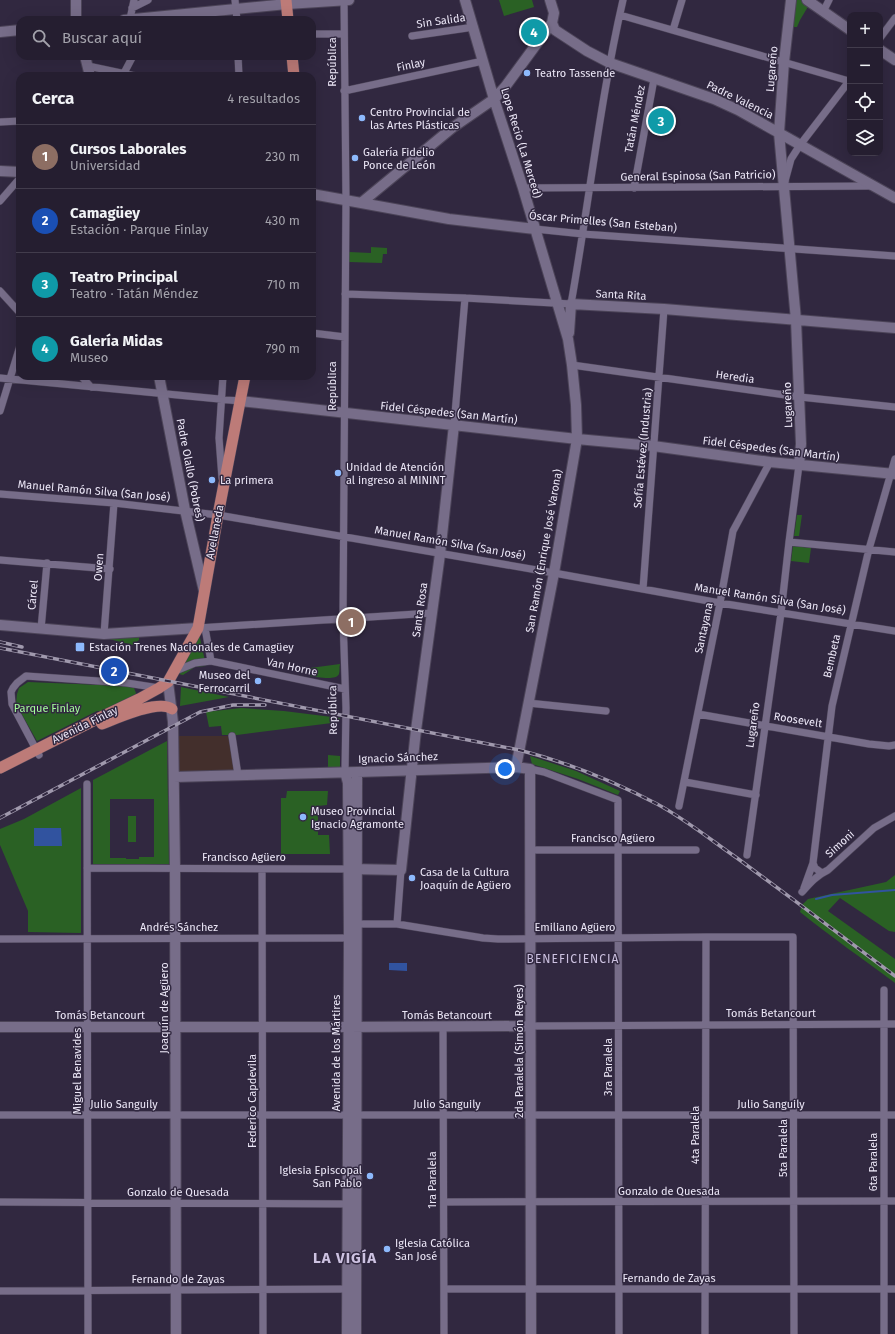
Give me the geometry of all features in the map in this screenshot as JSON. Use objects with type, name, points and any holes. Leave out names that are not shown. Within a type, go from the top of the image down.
[{"type":"main road","points":[[287,2],[288,16]]},
{"type":"main road","points":[[292,60],[294,72]]},
{"type":"main road","name":"Avellaneda","points":[[167,681],[202,628],[204,591],[244,380]]},
{"type":"main road","name":"Avenida Finlay","points":[[0,776],[42,750],[140,699],[167,681]]},
{"type":"main road","name":"Avenida Finlay","points":[[0,768],[107,722],[145,708],[165,706],[172,709]]},
{"type":"street","points":[[76,0],[76,16]]},
{"type":"street","points":[[129,16],[134,0]]},
{"type":"street","points":[[132,8],[148,0]]},
{"type":"street","points":[[170,16],[236,4],[345,0]]},
{"type":"street","name":"República","points":[[345,0],[344,92],[346,200],[343,618],[346,772]]},
{"type":"street","name":"Lope Recio (La Merced)","points":[[465,0],[568,339]]},
{"type":"street","points":[[361,203],[452,128],[494,99],[552,24],[554,13],[550,0]]},
{"type":"street","points":[[568,339],[571,304],[584,234],[610,63],[623,0]]},
{"type":"street","points":[[673,30],[682,0]]},
{"type":"street","name":"Lugareño","points":[[747,855],[781,613],[801,444],[796,320],[779,133],[784,62],[791,0]]},
{"type":"street","points":[[807,0],[847,28]]},
{"type":"street","points":[[823,12],[830,0]]},
{"type":"street","points":[[236,4],[237,16]]},
{"type":"street","points":[[620,15],[847,79]]},
{"type":"street","points":[[883,34],[895,18]]},
{"type":"street","name":"Padre Valencia","points":[[552,24],[555,30],[587,52],[610,63],[654,79],[714,98],[895,198]]},
{"type":"street","name":"Sin Salida","points":[[412,36],[474,28]]},
{"type":"street","points":[[0,32],[16,30]]},
{"type":"street","points":[[316,34],[344,34]]},
{"type":"street","points":[[883,52],[895,60]]},
{"type":"street","points":[[86,60],[89,71],[101,72]]},
{"type":"street","points":[[125,72],[131,60]]},
{"type":"street","points":[[238,60],[239,72]]},
{"type":"street","name":"Finlay","points":[[344,92],[483,61]]},
{"type":"street","name":"Tatán Méndez","points":[[634,188],[654,79]]},
{"type":"street","points":[[784,185],[790,159],[847,84]]},
{"type":"street","points":[[0,122],[16,121]]},
{"type":"street","points":[[0,171],[16,172]]},
{"type":"street","points":[[0,201],[16,183]]},
{"type":"street","name":"General Espinosa (San Patricio)","points":[[523,188],[634,188],[784,185],[874,186]]},
{"type":"street","name":"Óscar Primelles (San Esteban)","points":[[316,195],[449,219],[535,229],[584,234],[895,256]]},
{"type":"street","points":[[0,291],[16,309]]},
{"type":"street","name":"Santa Rita","points":[[345,294],[464,298],[664,309],[895,328]]},
{"type":"street","name":"Santa Rosa","points":[[397,924],[401,870],[412,769],[440,554],[454,425],[464,298]]},
{"type":"street","name":"Sofía Estévez (Industria)","points":[[643,589],[664,309]]},
{"type":"street","points":[[316,333],[345,337]]},
{"type":"street","name":"San Ramón (Enrique José Varona)","points":[[516,767],[554,572],[577,439],[576,405],[568,339]]},
{"type":"street","points":[[0,411],[16,359]]},
{"type":"street","name":"Heredia","points":[[572,365],[660,378],[895,407]]},
{"type":"street","name":"Fidel Céspedes (San Martín)","points":[[0,378],[16,380]]},
{"type":"street","name":"Fidel Céspedes (San Martín)","points":[[20,380],[240,401],[577,439],[653,446],[770,462],[892,474]]},
{"type":"street","points":[[85,380],[91,387]]},
{"type":"street","name":"Padre Olallo (Pobres)","points":[[160,380],[185,510],[204,591]]},
{"type":"street","points":[[223,380],[219,438],[223,490]]},
{"type":"street","name":"Bembeta","points":[[802,892],[813,863],[827,736],[832,706],[850,624],[895,459]]},
{"type":"street","name":"Santayana","points":[[679,806],[685,782],[733,532],[770,462]]},
{"type":"street","name":"Manuel Ramón Silva (San José)","points":[[0,494],[114,503],[218,515],[440,554],[554,572],[720,603],[895,631]]},
{"type":"street","name":"Owen","points":[[104,634],[114,503]]},
{"type":"street","points":[[789,542],[895,552]]},
{"type":"street","points":[[0,560],[110,569]]},
{"type":"street","name":"Cárcel","points":[[41,629],[47,564]]},
{"type":"street","points":[[0,625],[104,634],[432,613]]},
{"type":"street","points":[[202,628],[211,661]]},
{"type":"street","name":"Van Horne","points":[[167,681],[195,663],[211,661],[345,689]]},
{"type":"street","points":[[42,750],[12,704],[11,692],[13,688],[26,676],[122,682],[138,685],[167,681]]},
{"type":"street","name":"Joaquín de Agüero","points":[[167,681],[173,722],[174,777],[176,938],[176,1334]]},
{"type":"street","points":[[138,685],[143,690],[143,696],[140,699]]},
{"type":"street","points":[[528,703],[606,711]]},
{"type":"street","name":"Roosevelt","points":[[698,714],[869,744],[890,746],[895,744]]},
{"type":"street","points":[[232,736],[238,775]]},
{"type":"street","name":"Ignacio Sánchez","points":[[174,777],[516,767],[544,772],[618,800]]},
{"type":"street","name":"2da Paralela (Simón Reyes)","points":[[530,769],[531,1334]]},
{"type":"street","name":"Avenida de los Mártires","points":[[346,772],[352,783]]},
{"type":"street","name":"Avenida de los Mártires","points":[[356,1334],[352,1289],[352,783],[357,772]]},
{"type":"street","points":[[685,782],[756,795]]},
{"type":"street","name":"Miguel Benavides","points":[[87,784],[88,1334]]},
{"type":"street","name":"3ra Paralela","points":[[618,800],[619,1334]]},
{"type":"street","name":"Simoni","points":[[802,892],[874,828],[895,816]]},
{"type":"street","name":"Francisco Agüero","points":[[530,850],[696,850]]},
{"type":"street","points":[[813,863],[815,868],[822,873]]},
{"type":"street","name":"Francisco Agüero","points":[[87,868],[401,870]]},
{"type":"street","name":"Federico Capdevila","points":[[262,869],[264,1204],[263,1334]]},
{"type":"street","name":"Avenida de los Mártires","points":[[353,869],[357,924],[353,938]]},
{"type":"street","name":"Emiliano Agüero","points":[[357,924],[397,924],[483,938],[793,937]]},
{"type":"street","name":"4ta Paralela","points":[[705,1334],[706,937]]},
{"type":"street","name":"5ta Paralela","points":[[793,937],[794,1334]]},
{"type":"street","name":"Andrés Sánchez","points":[[0,939],[353,938]]},
{"type":"street","name":"6ta Paralela","points":[[884,990],[884,1334]]},
{"type":"street","name":"Tomás Betancourt","points":[[0,1027],[443,1027],[895,1024]]},
{"type":"street","name":"1ra Paralela","points":[[443,1027],[444,1334]]},
{"type":"street","name":"Julio Sanguily","points":[[0,1115],[895,1115]]},
{"type":"street","name":"Gonzalo de Quesada","points":[[444,1202],[895,1201]]},
{"type":"street","name":"Gonzalo de Quesada","points":[[0,1202],[352,1204]]},
{"type":"street","name":"Avenida de los Mártires","points":[[347,1334],[352,1289]]},
{"type":"street","name":"Fernando de Zayas","points":[[0,1291],[352,1289]]},
{"type":"street","name":"Fernando de Zayas","points":[[444,1289],[895,1289]]},
{"type":"shaded area","points":[[174,736],[232,736],[238,775],[174,777]]},
{"type":"green space","points":[[499,0],[532,0],[534,7],[504,16]]},
{"type":"green space","points":[[794,0],[803,0],[809,5],[797,27],[790,27]]},
{"type":"green space","points":[[371,247],[387,248],[387,254],[383,254],[382,263],[349,262],[349,252],[371,253]]},
{"type":"green space","points":[[797,515],[802,515],[799,536],[794,536]]},
{"type":"green space","points":[[793,546],[811,548],[809,563],[791,561]]},
{"type":"green space","points":[[199,633],[206,666],[195,667],[183,675],[179,674]]},
{"type":"green space","points":[[139,637],[139,640],[133,645],[109,639],[109,638]]},
{"type":"green space","points":[[340,664],[339,674],[337,676],[326,678],[310,676],[310,668]]},
{"type":"green space","name":"Parque Finlay","points":[[28,682],[124,686],[134,688],[136,693],[135,696],[102,711],[97,711],[37,741],[16,704],[19,688]]},
{"type":"green space","points":[[181,687],[229,697],[180,706]]},
{"type":"green space","name":"Museo del Ferrocarril","points":[[241,708],[284,711],[340,718],[340,720],[332,721],[332,723],[237,735],[222,735],[221,726],[209,727],[206,712]]},
{"type":"green space","points":[[167,741],[169,864],[93,864],[93,780]],"holes":[[[110,799],[154,799],[154,857],[139,857],[139,859],[110,858]]]},
{"type":"green space","points":[[328,755],[340,756],[340,768],[328,768]]},
{"type":"green space","points":[[530,756],[576,771],[620,791],[618,795],[578,779],[532,764]]},
{"type":"green space","points":[[81,788],[81,933],[28,932],[28,911],[0,845],[0,829],[24,819]]},
{"type":"green space","points":[[287,791],[328,791],[327,805],[318,806],[318,835],[329,835],[330,854],[281,854],[281,798],[286,798]]},
{"type":"green space","points":[[128,816],[136,816],[136,842],[128,842]]},
{"type":"green space","points":[[895,875],[895,932],[889,931],[840,898],[828,911],[895,959],[895,983],[800,912],[802,905],[808,899],[886,882]]},
{"type":"water","points":[[34,828],[61,828],[62,846],[34,846]]},
{"type":"water","points":[[389,963],[407,963],[407,971],[389,970]]},
{"type":"waterway","points":[[816,899],[832,895],[895,890]]},
{"type":"railway","points":[[0,642],[22,647]]},
{"type":"railway","points":[[0,648],[519,750],[572,766],[624,788],[678,816],[737,858],[895,976]]},
{"type":"railway","points":[[0,818],[200,712],[233,705],[265,705]]},
{"type":"place","name":"Galería Midas","points":[[534,32]]},
{"type":"place","name":"Teatro Tassende","points":[[527,73]]},
{"type":"place","name":"Centro Provincial de las Artes Plásticas","points":[[362,118]]},
{"type":"place","name":"Teatro Principal","points":[[661,121]]},
{"type":"place","name":"Galería Fidelio Ponce de León","points":[[355,158]]},
{"type":"place","name":"Unidad de Atención al ingreso al MININT","points":[[338,473]]},
{"type":"place","name":"La primera","points":[[212,480]]},
{"type":"place","name":"Cursos Laborales","points":[[351,622]]},
{"type":"place","name":"Estación Trenes Nacionales de Camagüey","points":[[80,647]]},
{"type":"place","name":"Camagüey","points":[[114,671]]},
{"type":"place","name":"Museo del Ferrocarril","points":[[258,681]]},
{"type":"place","name":"Museo Provincial Ignacio Agramonte","points":[[303,817]]},
{"type":"place","name":"Casa de la Cultura Joaquín de Agüero","points":[[412,878]]},
{"type":"place","name":"Iglesia Episcopal San Pablo","points":[[370,1176]]},
{"type":"place","name":"Iglesia Católica San José","points":[[387,1249]]},
{"type":"district","name":"BENEFICIENCIA","points":[[573,959]]},
{"type":"district","name":"LA VIGÍA","points":[[345,1258]]}]
